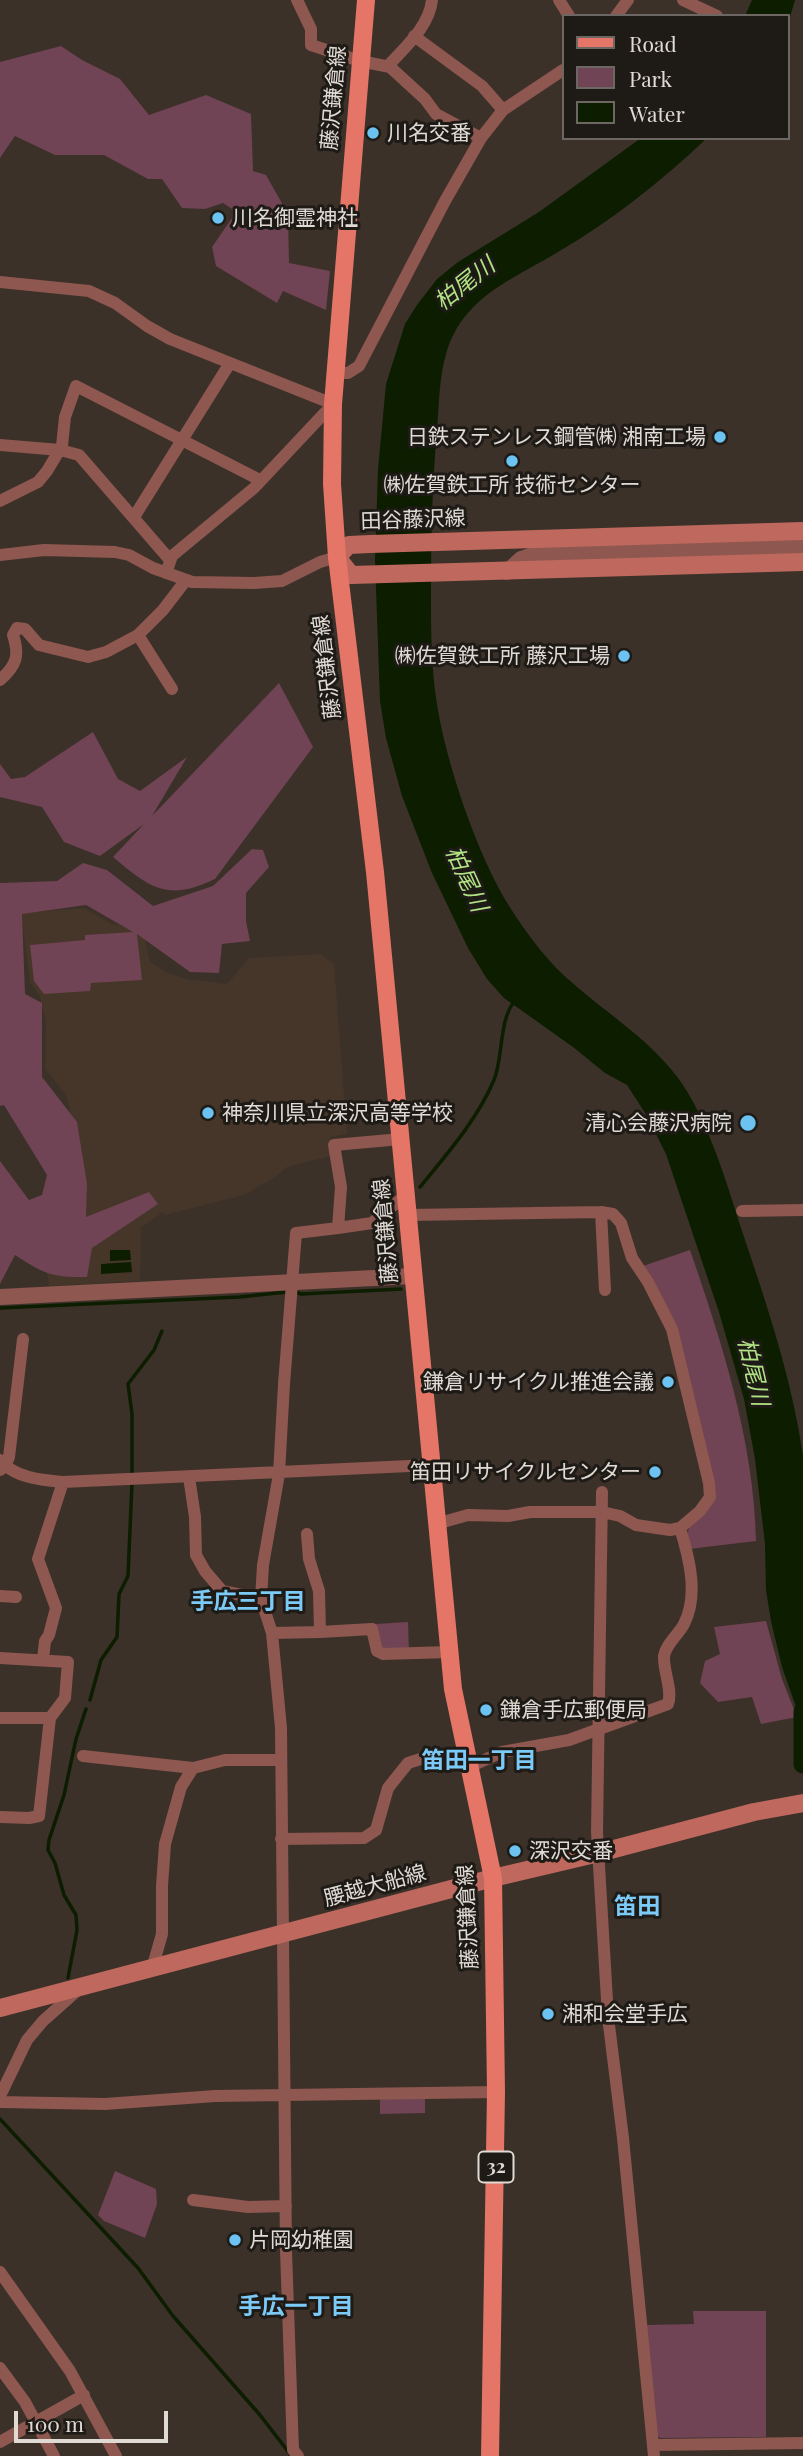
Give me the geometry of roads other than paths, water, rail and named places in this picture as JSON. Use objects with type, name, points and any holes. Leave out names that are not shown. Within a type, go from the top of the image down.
[{"type":"main road","name":"藤沢鎌倉線","points":[[366,0],[332,404],[332,484],[337,557],[375,872],[453,1689],[493,1878],[496,2092],[491,2456]]},
{"type":"main road","name":"田谷藤沢線","points":[[337,557],[349,545],[803,531]]},
{"type":"main road","points":[[481,572],[487,539]]},
{"type":"main road","points":[[337,557],[351,575],[803,562]]},
{"type":"main road","name":"腰越大船線","points":[[0,2008],[493,1878],[799,1803]]},
{"type":"street","points":[[298,0],[311,29],[311,45],[360,61],[388,66],[425,99],[436,114],[481,138]]},
{"type":"street","points":[[388,66],[426,20],[432,0]]},
{"type":"street","points":[[682,0],[713,14]]},
{"type":"street","points":[[414,36],[482,86],[503,110]]},
{"type":"street","points":[[335,373],[348,373],[359,366],[481,138],[503,110],[562,71]]},
{"type":"street","points":[[0,282],[89,291],[115,303],[170,339],[332,404],[245,496],[168,567]]},
{"type":"street","points":[[134,517],[230,363]]},
{"type":"street","points":[[0,501],[38,482],[60,450],[65,417],[76,386],[260,481]]},
{"type":"street","points":[[0,445],[60,450],[79,455],[134,517],[168,567]]},
{"type":"street","points":[[487,539],[536,554]]},
{"type":"street","points":[[508,572],[522,559],[536,554],[803,546]]},
{"type":"street","points":[[0,555],[44,550],[115,552],[168,567],[186,580],[199,583],[282,581],[320,562],[337,557]]},
{"type":"street","points":[[0,680],[12,670],[17,660],[13,635],[17,628],[25,629],[40,645],[88,657],[106,652],[138,635],[163,610],[186,580]]},
{"type":"street","points":[[138,635],[172,689]]},
{"type":"street","points":[[338,1228],[341,1187],[334,1145],[401,1139]]},
{"type":"street","points":[[298,2456],[293,2449],[286,2206],[281,1728],[272,1633],[261,1599],[263,1565],[279,1474],[296,1233],[372,1223],[406,1195]]},
{"type":"street","points":[[742,1211],[803,1210]]},
{"type":"street","points":[[601,1212],[605,1290]]},
{"type":"street","points":[[408,1215],[613,1214],[621,1223],[632,1258],[648,1282],[667,1320],[678,1353],[709,1483],[710,1497],[700,1510],[681,1528],[670,1530],[636,1525],[620,1516],[602,1511],[530,1512],[508,1516],[468,1515],[436,1524]]},
{"type":"street","points":[[0,1297],[414,1276]]},
{"type":"street","points":[[23,1339],[9,1457],[2,1465],[32,1477],[63,1482],[431,1465]]},
{"type":"street","points":[[189,1477],[195,1517],[196,1555],[199,1562],[222,1591],[261,1599]]},
{"type":"street","points":[[43,1659],[45,1641],[55,1608],[38,1559],[63,1482]]},
{"type":"street","points":[[602,1492],[597,1832],[608,2017],[623,2138],[653,2450],[803,2443]]},
{"type":"street","points":[[281,1839],[359,1839],[369,1836],[380,1821],[388,1788],[408,1763],[420,1759],[467,1760],[569,1740],[668,1704],[670,1698],[664,1655],[682,1627],[690,1608],[690,1559],[681,1528]]},
{"type":"street","points":[[307,1534],[309,1559],[318,1591],[320,1632]]},
{"type":"street","points":[[0,1596],[16,1597]]},
{"type":"street","points":[[272,1633],[372,1629],[377,1651],[383,1654],[449,1652]]},
{"type":"street","points":[[0,1658],[68,1662],[65,1698],[50,1718],[39,1815],[29,1818],[0,1817]]},
{"type":"street","points":[[0,1718],[50,1718]]},
{"type":"street","points":[[83,1756],[193,1768],[225,1760],[280,1760]]},
{"type":"street","points":[[152,1969],[162,1934],[165,1844],[181,1787],[193,1768]]},
{"type":"street","points":[[0,2096],[27,2040],[43,2021],[81,1987]]},
{"type":"street","points":[[0,2102],[105,2104],[215,2096],[496,2092]]},
{"type":"street","points":[[193,2200],[248,2207],[286,2206]]},
{"type":"street","points":[[0,2272],[70,2371],[116,2456]]},
{"type":"street","points":[[0,2368],[25,2402],[54,2456]]},
{"type":"street","points":[[0,2442],[84,2395]]},
{"type":"water","points":[[752,0],[795,0],[789,20],[789,14],[746,14]]},
{"type":"water","name":"柏尾川","points":[[638,140],[705,140],[617,214],[488,294],[464,317],[450,343],[441,382],[431,554],[432,650],[441,728],[475,837],[511,909],[532,940],[557,969],[665,1062],[697,1109],[719,1161],[778,1342],[803,1456],[803,1718],[782,1667],[771,1621],[755,1459],[744,1399],[719,1312],[666,1154],[647,1116],[627,1085],[605,1073],[504,998],[487,979],[468,948],[432,873],[402,796],[386,738],[380,701],[375,560],[378,469],[386,384],[405,324],[437,279],[458,262],[539,212]]},
{"type":"water","points":[[110,1250],[130,1250],[131,1260],[110,1261]]},
{"type":"water","points":[[131,1262],[132,1272],[101,1274],[101,1264]]},
{"type":"waterway","points":[[420,1187],[461,1136],[487,1095],[497,1071],[503,1029],[514,1002]]},
{"type":"waterway","points":[[295,1292],[301,1294],[401,1289]]},
{"type":"waterway","points":[[0,1308],[239,1297],[287,1292]]},
{"type":"waterway","points":[[132,1475],[132,1414],[128,1384],[154,1350],[162,1331]]},
{"type":"waterway","points":[[90,1700],[101,1660],[117,1637],[119,1594],[128,1576],[132,1483]]},
{"type":"waterway","points":[[68,1978],[77,1930],[76,1915],[64,1895],[55,1863],[48,1850],[86,1709]]},
{"type":"waterway","points":[[803,1711],[803,1764]]},
{"type":"waterway","points":[[0,2119],[138,2268],[173,2316],[260,2415],[290,2454]]},
{"type":"place","name":"川名交番","points":[[373,133]]},
{"type":"place","name":"川名御霊神社","points":[[218,218]]},
{"type":"place","name":"日鉄ステンレス鋼管㈱ 湘南工場","points":[[720,437]]},
{"type":"place","name":"㈱佐賀鉄工所 技術センター","points":[[512,461]]},
{"type":"place","name":"㈱佐賀鉄工所 藤沢工場","points":[[624,656]]},
{"type":"place","name":"神奈川県立深沢高等学校","points":[[208,1113]]},
{"type":"place","name":"清心会藤沢病院","points":[[748,1123]]},
{"type":"place","name":"鎌倉リサイクル推進会議","points":[[668,1382]]},
{"type":"place","name":"笛田リサイクルセンター","points":[[655,1472]]},
{"type":"place","name":"鎌倉手広郵便局","points":[[486,1710]]},
{"type":"place","name":"深沢交番","points":[[515,1851]]},
{"type":"place","name":"湘和会堂手広","points":[[548,2014]]},
{"type":"place","name":"片岡幼稚園","points":[[235,2240]]},
{"type":"district","name":"手広三丁目","points":[[248,1602]]},
{"type":"district","name":"笛田一丁目","points":[[479,1761]]},
{"type":"district","name":"笛田","points":[[637,1907]]},
{"type":"district","name":"手広一丁目","points":[[296,2307]]}]
